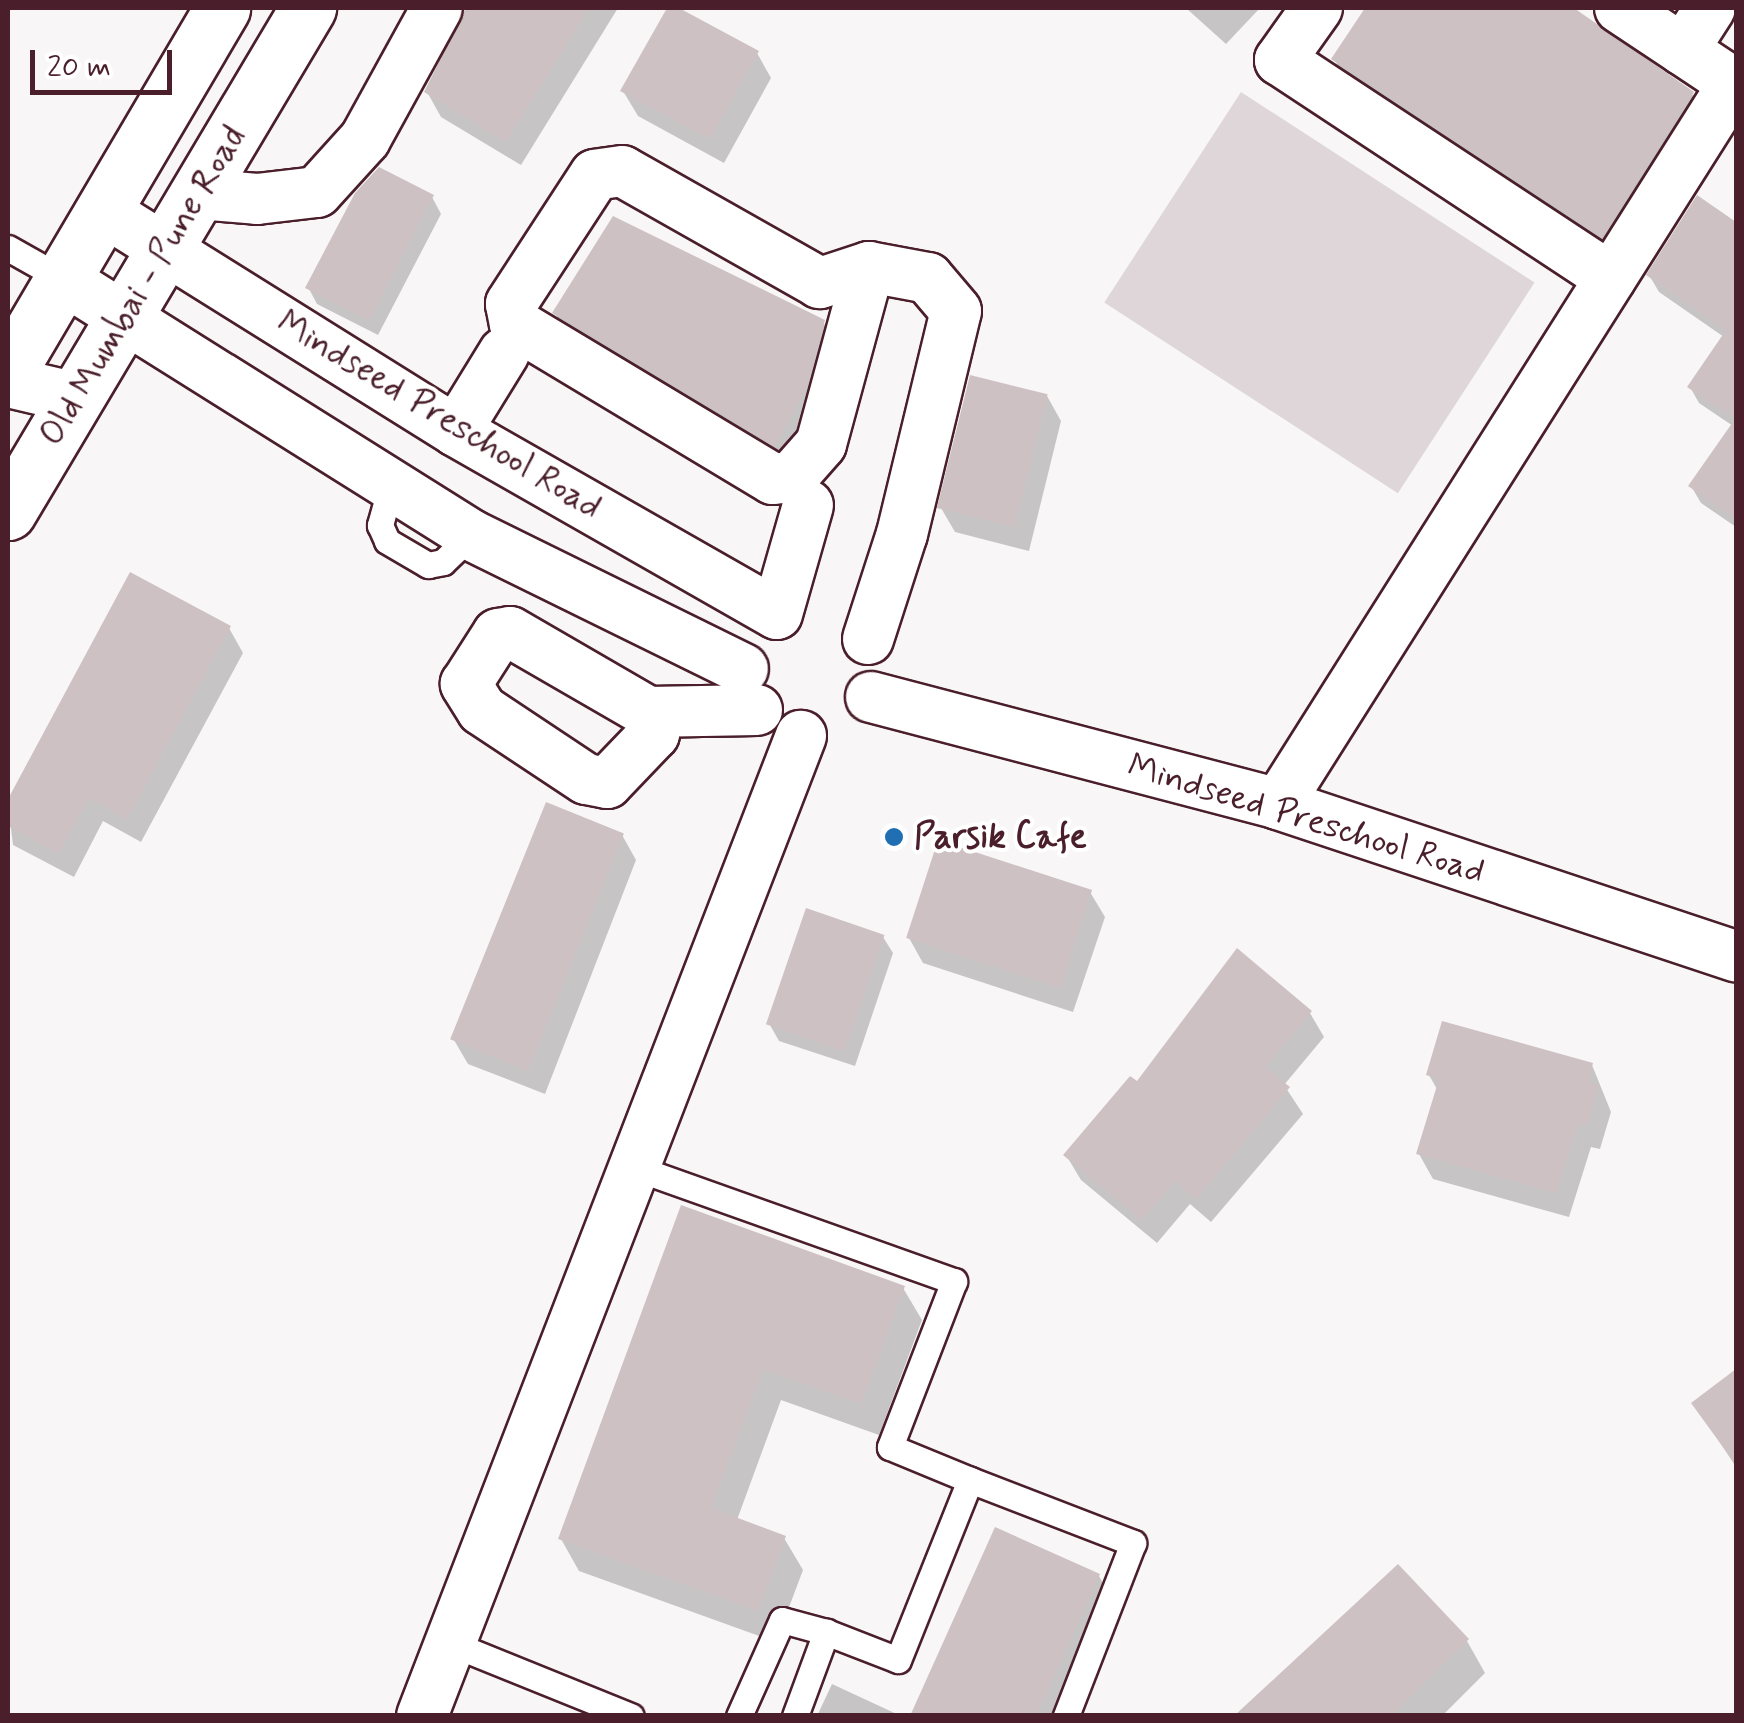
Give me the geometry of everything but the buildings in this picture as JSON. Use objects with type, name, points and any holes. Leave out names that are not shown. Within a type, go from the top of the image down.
[{"type":"main road","name":"Old Mumbai - Pune Road","points":[[8,372],[222,8]]},
{"type":"main road","name":"Old Mumbai - Pune Road","points":[[8,512],[308,8]]},
{"type":"street","points":[[199,194],[257,199],[317,192],[365,139],[437,8]]},
{"type":"street","points":[[1317,8],[1280,60],[1611,278]]},
{"type":"street","points":[[1278,804],[1735,84],[1620,8]]},
{"type":"street","points":[[1683,50],[1710,8]]},
{"type":"street","points":[[868,639],[902,534],[956,311],[928,278],[869,266],[820,283],[622,172],[595,175],[511,304],[515,324],[773,479],[792,477],[820,444],[869,266]]},
{"type":"street","name":"Mindseed Preschool Road","points":[[104,211],[445,423],[777,614]]},
{"type":"street","points":[[63,278],[471,535],[750,689]]},
{"type":"street","points":[[445,423],[492,347]]},
{"type":"street","points":[[8,382],[77,398]]},
{"type":"street","points":[[777,614],[808,505]]},
{"type":"street","points":[[796,605],[826,605],[855,620],[868,639],[878,677],[871,697],[845,729],[801,736],[764,720],[750,689],[750,642],[777,614],[796,605]]},
{"type":"street","points":[[648,712],[750,689]]},
{"type":"street","name":"Mindseed Preschool Road","points":[[871,697],[1278,804],[1736,956]]},
{"type":"street","points":[[422,1716],[801,736]]},
{"type":"lane","points":[[8,248],[63,278]]},
{"type":"lane","points":[[633,1167],[954,1280],[890,1448],[1133,1543],[1066,1716]]},
{"type":"lane","points":[[739,1716],[782,1620],[898,1660],[970,1480]]},
{"type":"lane","points":[[795,1716],[826,1632]]},
{"type":"lane","points":[[450,1643],[631,1716]]},
{"type":"shaded area","points":[[1241,92],[1535,283],[1398,493],[1104,303]]},
{"type":"place","name":"Parsik Cafe","points":[[894,837]]}]
